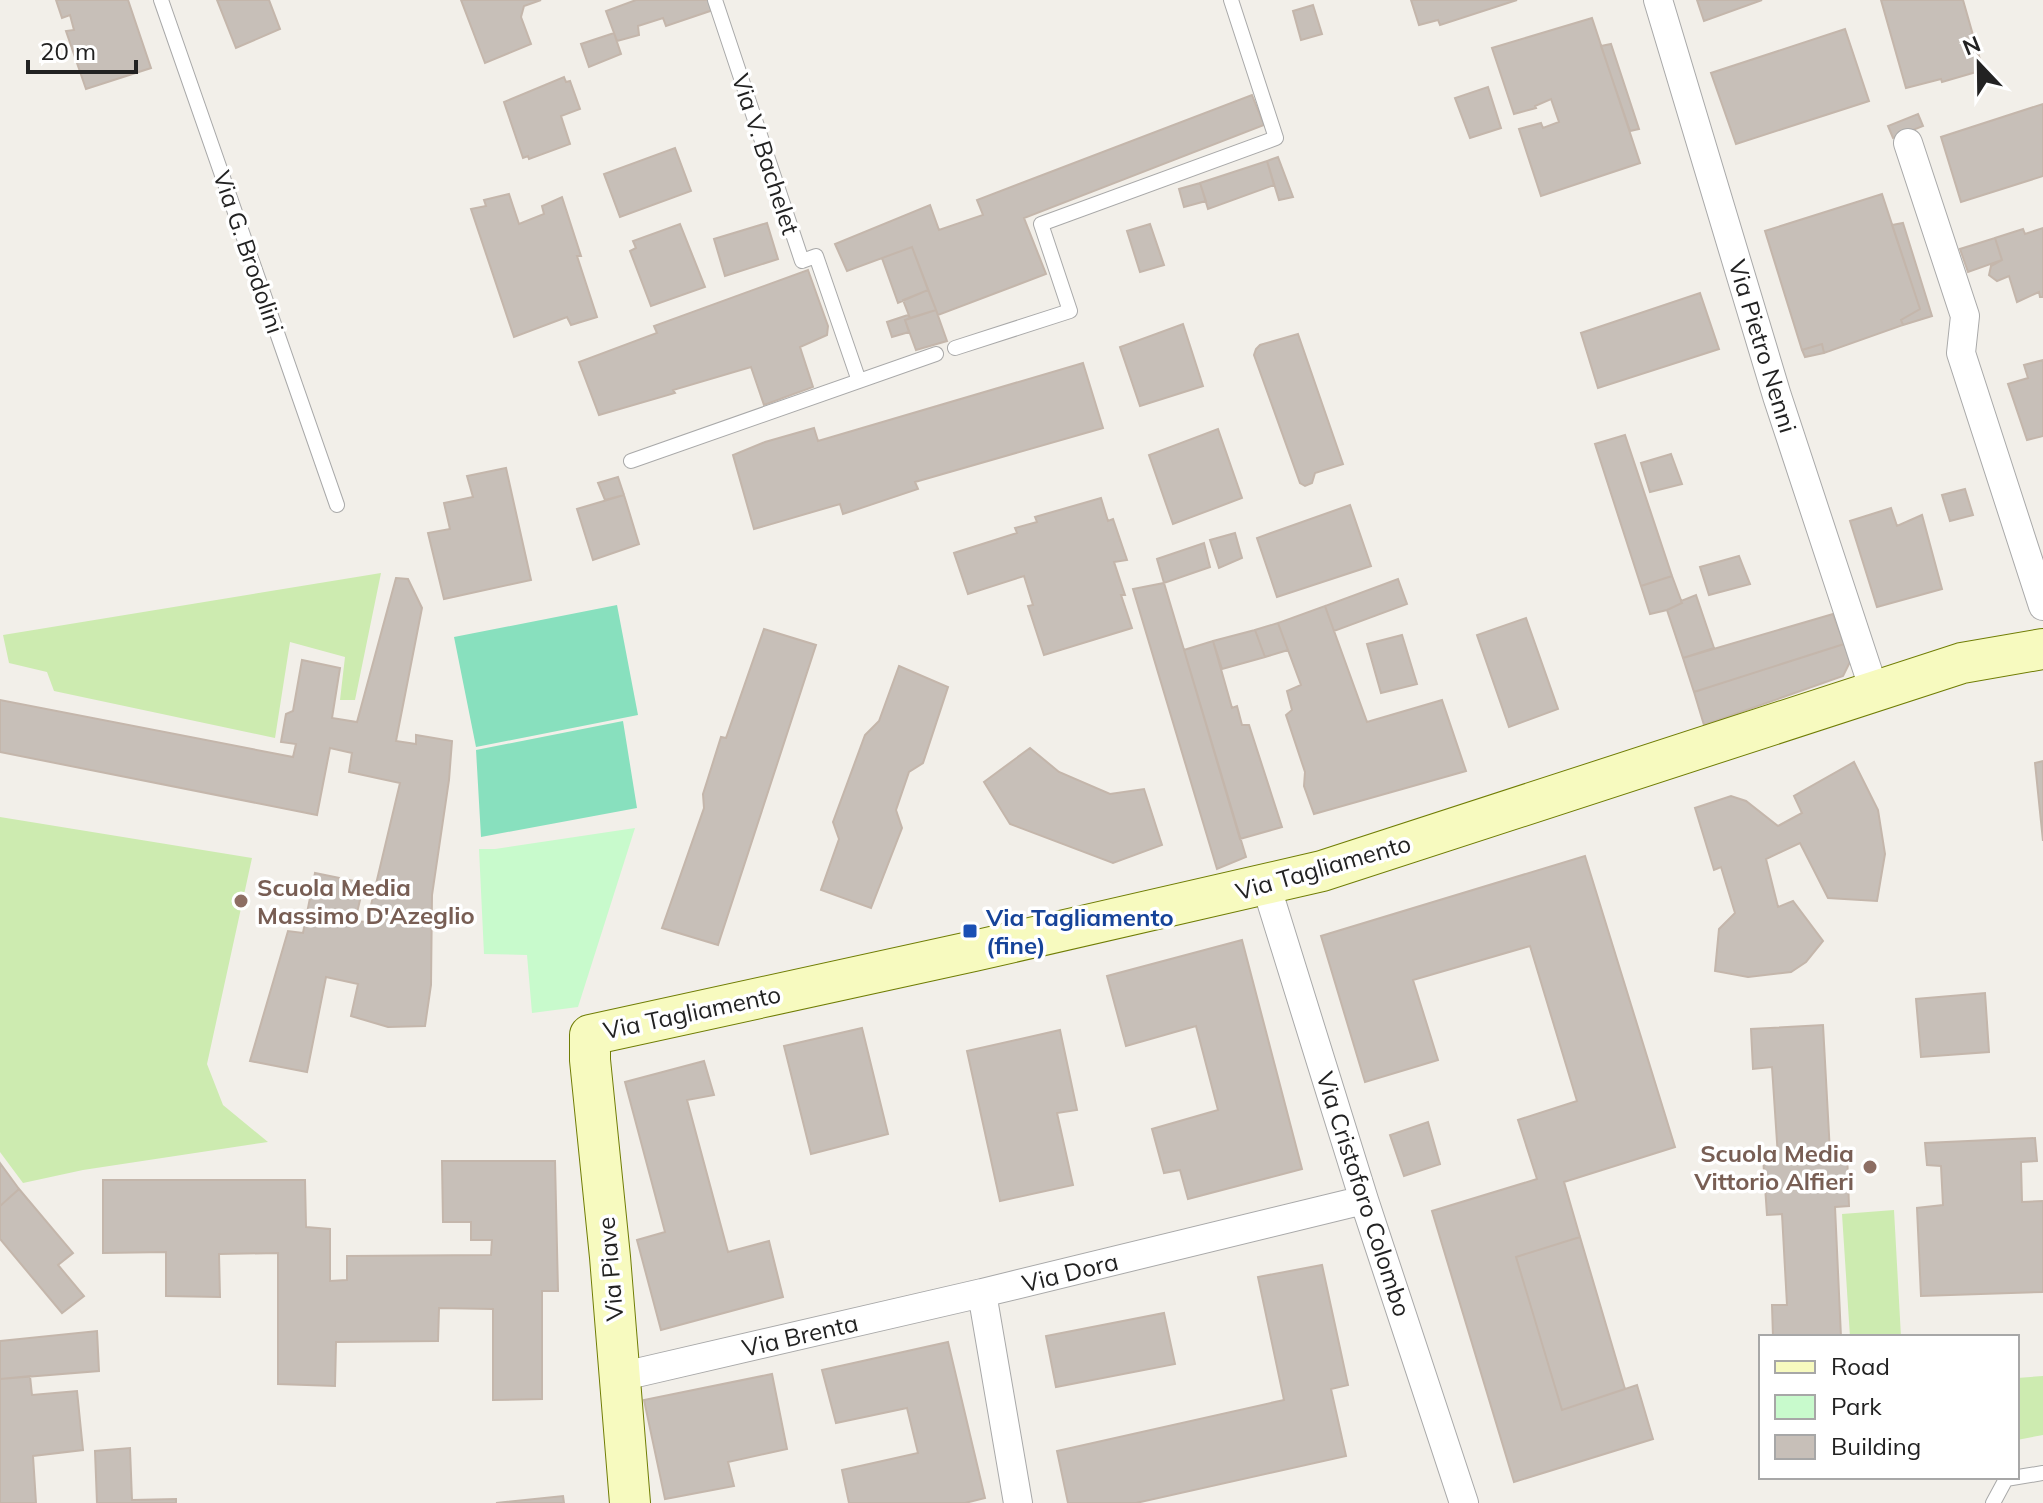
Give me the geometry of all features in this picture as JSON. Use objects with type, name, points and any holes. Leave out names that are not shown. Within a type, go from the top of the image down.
[{"type":"main road","name":"Via Tagliamento","points":[[590,1035],[990,948],[1322,871],[1874,690],[1962,663],[2043,649]]},
{"type":"main road","name":"Via Piave","points":[[590,1035],[630,1503]]},
{"type":"street","name":"Via Pietro Nenni","points":[[1658,0],[1777,396],[1874,690]]},
{"type":"street","points":[[1908,143],[1965,316],[1961,353],[2043,606]]},
{"type":"street","name":"Via Cristoforo Colombo","points":[[1266,885],[1364,1200],[1464,1503]]},
{"type":"street","name":"Via Dora","points":[[982,1293],[1364,1200]]},
{"type":"street","points":[[982,1293],[1018,1503]]},
{"type":"street","name":"Via Brenta","points":[[619,1377],[982,1293]]},
{"type":"lane","name":"Via G. Brodolini","points":[[161,0],[337,505]]},
{"type":"lane","name":"Via V. Bachelet","points":[[715,0],[802,261],[816,256],[859,381]]},
{"type":"lane","points":[[955,348],[1070,311],[1041,224],[1276,138],[1231,0]]},
{"type":"lane","points":[[631,461],[936,354]]},
{"type":"lane","points":[[2019,1477],[2043,1473]]},
{"type":"lane","points":[[1993,1503],[2006,1479]]},
{"type":"green space","points":[[381,573],[355,700],[340,700],[345,657],[290,642],[275,738],[54,691],[47,672],[9,663],[3,635]]},
{"type":"green space","points":[[617,605],[638,715],[476,747],[454,637]]},
{"type":"green space","points":[[623,721],[637,808],[481,837],[476,750]]},
{"type":"green space","points":[[0,817],[252,858],[207,1064],[223,1105],[268,1142],[83,1170],[23,1183],[0,1152]]},
{"type":"green space","points":[[635,828],[578,1007],[532,1013],[527,955],[484,954],[479,849]]},
{"type":"green space","points":[[1894,1210],[1901,1335],[1850,1335],[1842,1214]]},
{"type":"green space","points":[[2043,1376],[2043,1435],[2019,1440],[2019,1378]]},
{"type":"building","points":[[56,0],[128,0],[151,68],[86,89],[66,31],[74,30],[70,15],[62,18]]},
{"type":"building","points":[[217,0],[269,0],[280,29],[236,48]]},
{"type":"building","points":[[461,0],[541,0],[524,6],[521,17],[531,44],[485,63]]},
{"type":"building","points":[[636,0],[710,0],[713,10],[666,26],[663,18],[638,26],[639,35],[617,41],[606,11]]},
{"type":"building","points":[[1411,0],[1517,0],[1440,25],[1438,20],[1419,25]]},
{"type":"building","points":[[1697,0],[1762,0],[1704,21]]},
{"type":"building","points":[[1881,0],[1963,0],[1983,70],[1906,88]]},
{"type":"building","points":[[1313,5],[1322,34],[1301,40],[1293,11]]},
{"type":"building","points":[[1592,18],[1640,163],[1541,196],[1519,129],[1541,123],[1543,128],[1559,122],[1551,99],[1536,108],[1514,114],[1492,48]]},
{"type":"building","points":[[1845,29],[1869,101],[1736,144],[1711,73]]},
{"type":"building","points":[[614,33],[621,54],[589,67],[581,44]]},
{"type":"building","points":[[1611,44],[1639,129],[1630,131],[1601,46]]},
{"type":"building","points":[[564,77],[566,82],[570,81],[580,109],[561,116],[570,144],[529,159],[528,156],[523,158],[504,102]]},
{"type":"building","points":[[1488,87],[1501,128],[1470,138],[1455,98]]},
{"type":"building","points":[[1252,95],[1264,125],[1024,218],[1046,274],[938,315],[912,247],[847,271],[835,244],[930,205],[939,230],[983,215],[977,200]]},
{"type":"building","points":[[2043,104],[2043,176],[1961,202],[1941,137]]},
{"type":"building","points":[[1918,114],[1923,126],[1893,138],[1888,126]]},
{"type":"building","points":[[675,148],[691,191],[620,217],[604,174]]},
{"type":"building","points":[[1278,157],[1293,197],[1279,200],[1267,161]]},
{"type":"building","points":[[1267,161],[1274,185],[1208,209],[1200,183]]},
{"type":"building","points":[[1200,183],[1206,201],[1184,207],[1179,189]]},
{"type":"building","points":[[509,194],[519,224],[544,214],[542,206],[562,197],[597,317],[571,325],[567,317],[514,337],[471,209],[486,206],[484,200]]},
{"type":"building","points":[[1882,194],[1920,309],[1901,320],[1903,325],[1824,353],[1822,344],[1802,350],[1765,231]]},
{"type":"building","points":[[767,223],[778,259],[725,276],[714,239]]},
{"type":"building","points":[[1903,223],[1932,316],[1903,325],[1901,320],[1920,309],[1892,225]]},
{"type":"building","points":[[680,224],[705,287],[651,306],[630,251],[636,248],[633,241]]},
{"type":"building","points":[[1150,224],[1164,265],[1140,272],[1127,231]]},
{"type":"building","points":[[2043,228],[2043,297],[2039,292],[2017,302],[2009,276],[1997,281],[1989,275],[1991,266],[2002,260],[1995,238],[2023,229],[2025,234]]},
{"type":"building","points":[[1995,238],[2002,260],[1968,272],[1960,249]]},
{"type":"building","points":[[912,247],[928,290],[898,303],[882,258]]},
{"type":"building","points":[[808,270],[828,326],[827,335],[800,347],[813,387],[764,405],[751,367],[599,415],[579,362],[657,333],[654,326]]},
{"type":"building","points":[[928,290],[936,310],[910,318],[903,300]]},
{"type":"building","points":[[1700,293],[1719,349],[1598,388],[1581,333]]},
{"type":"building","points":[[936,310],[947,341],[916,350],[905,320]]},
{"type":"building","points":[[908,315],[910,318],[905,320],[909,332],[892,337],[887,322]]},
{"type":"building","points":[[1183,324],[1203,386],[1140,406],[1120,347]]},
{"type":"building","points":[[1298,334],[1343,464],[1315,473],[1312,483],[1305,486],[1300,483],[1254,355],[1260,345]]},
{"type":"building","points":[[1822,344],[1824,353],[1805,357],[1802,350]]},
{"type":"building","points":[[2043,360],[2043,436],[2027,440],[2008,384],[2028,378],[2024,365]]},
{"type":"building","points":[[1083,363],[1103,428],[915,482],[918,489],[843,514],[840,504],[754,529],[733,455],[814,428],[818,441]]},
{"type":"building","points":[[1218,429],[1242,498],[1173,524],[1149,455]]},
{"type":"building","points":[[1625,435],[1672,576],[1641,586],[1595,444]]},
{"type":"building","points":[[1671,454],[1682,484],[1650,492],[1641,463]]},
{"type":"building","points":[[506,468],[531,580],[444,599],[428,533],[450,529],[444,503],[473,497],[467,476]]},
{"type":"building","points":[[618,477],[624,495],[605,500],[598,483]]},
{"type":"building","points":[[1965,489],[1973,515],[1950,521],[1942,495]]},
{"type":"building","points":[[624,495],[639,544],[593,560],[577,509]]},
{"type":"building","points":[[1101,498],[1108,521],[1113,519],[1127,560],[1114,562],[1132,628],[1044,655],[1028,606],[1033,605],[1024,576],[968,594],[954,553],[1017,533],[1015,528],[1037,522],[1035,517]]},
{"type":"building","points":[[1350,505],[1371,566],[1277,597],[1257,538]]},
{"type":"building","points":[[1891,508],[1897,526],[1922,515],[1942,589],[1877,607],[1850,521]]},
{"type":"building","points":[[1235,533],[1242,558],[1219,568],[1210,540]]},
{"type":"building","points":[[1204,543],[1210,567],[1164,583],[1157,559]]},
{"type":"building","points":[[1739,556],[1750,584],[1709,595],[1700,567]]},
{"type":"building","points":[[1672,576],[1682,603],[1650,614],[1641,586]]},
{"type":"building","points":[[396,578],[408,579],[422,608],[396,741],[416,744],[416,735],[452,741],[432,895],[431,985],[425,1026],[388,1027],[351,1016],[358,984],[326,977],[307,1072],[250,1061],[288,931],[303,933],[315,873],[364,883],[355,921],[367,922],[400,783],[349,772],[352,753],[330,748],[317,815],[0,752],[0,700],[293,757],[296,744],[281,742],[286,714],[293,711],[302,660],[340,668],[332,718],[357,722]]},
{"type":"building","points":[[1398,579],[1407,604],[1334,631],[1325,606]]},
{"type":"building","points":[[1164,583],[1246,857],[1217,869],[1133,589]]},
{"type":"building","points":[[1696,595],[1714,648],[1683,658],[1667,610]]},
{"type":"building","points":[[1325,606],[1367,722],[1442,700],[1466,771],[1314,814],[1304,786],[1305,772],[1286,715],[1292,710],[1287,691],[1301,685],[1278,623]]},
{"type":"building","points":[[1833,614],[1844,644],[1694,692],[1683,658]]},
{"type":"building","points":[[1526,618],[1558,709],[1509,727],[1477,635]]},
{"type":"building","points":[[1278,623],[1288,650],[1265,657],[1255,630]]},
{"type":"building","points":[[764,629],[816,645],[718,945],[662,928],[704,808],[703,794],[721,737],[726,738]]},
{"type":"building","points":[[1255,630],[1265,657],[1222,669],[1213,641]]},
{"type":"building","points":[[1402,635],[1417,684],[1381,693],[1367,644]]},
{"type":"building","points":[[1213,641],[1232,708],[1237,706],[1242,725],[1249,725],[1282,827],[1240,839],[1184,650]]},
{"type":"building","points":[[1844,644],[1850,662],[1843,676],[1704,725],[1694,692]]},
{"type":"building","points":[[899,666],[948,687],[923,763],[909,772],[896,810],[902,828],[871,908],[821,890],[839,839],[833,822],[865,735],[879,721]]},
{"type":"building","points":[[1030,748],[1059,772],[1110,794],[1144,789],[1162,845],[1113,863],[1010,824],[984,782]]},
{"type":"building","points":[[2043,761],[2043,841],[2035,763]]},
{"type":"building","points":[[1854,762],[1878,810],[1885,854],[1877,901],[1828,898],[1800,843],[1766,859],[1778,907],[1793,901],[1823,941],[1806,962],[1791,972],[1748,977],[1715,971],[1719,929],[1735,913],[1721,867],[1714,870],[1695,808],[1731,796],[1746,801],[1778,826],[1802,813],[1794,796]]},
{"type":"building","points":[[1585,856],[1675,1147],[1564,1182],[1580,1237],[1516,1257],[1562,1410],[1637,1385],[1653,1439],[1514,1482],[1432,1211],[1537,1179],[1518,1120],[1577,1101],[1530,946],[1413,980],[1438,1060],[1365,1082],[1321,936]]},
{"type":"building","points":[[1242,940],[1302,1169],[1188,1199],[1180,1170],[1164,1173],[1152,1129],[1218,1110],[1196,1026],[1126,1046],[1107,976]]},
{"type":"building","points":[[1985,993],[1989,1052],[1921,1057],[1916,999]]},
{"type":"building","points":[[1823,1025],[1830,1153],[1847,1152],[1849,1206],[1835,1207],[1841,1335],[1773,1335],[1772,1305],[1787,1305],[1782,1214],[1767,1215],[1763,1157],[1778,1157],[1772,1067],[1753,1069],[1751,1029]]},
{"type":"building","points":[[862,1028],[888,1134],[811,1154],[784,1046]]},
{"type":"building","points":[[1060,1030],[1077,1110],[1057,1113],[1073,1185],[1000,1201],[967,1051]]},
{"type":"building","points":[[704,1061],[714,1095],[687,1100],[728,1252],[769,1241],[783,1297],[661,1330],[637,1240],[665,1232],[625,1082]]},
{"type":"building","points":[[1428,1122],[1440,1164],[1404,1176],[1390,1135]]},
{"type":"building","points":[[2035,1138],[2037,1161],[2021,1162],[2022,1202],[2043,1201],[2043,1292],[1921,1296],[1917,1208],[1943,1205],[1941,1166],[1927,1165],[1925,1143]]},
{"type":"building","points":[[442,1161],[555,1161],[558,1291],[542,1291],[542,1399],[493,1400],[493,1309],[439,1308],[438,1341],[336,1342],[335,1386],[278,1384],[278,1253],[219,1254],[220,1297],[166,1296],[166,1252],[103,1253],[103,1180],[305,1180],[306,1227],[330,1229],[330,1281],[347,1280],[347,1256],[491,1255],[492,1240],[471,1240],[471,1222],[443,1222]]},
{"type":"building","points":[[0,1163],[19,1189],[0,1206]]},
{"type":"building","points":[[19,1189],[73,1253],[58,1265],[84,1296],[62,1313],[0,1239],[0,1206]]},
{"type":"building","points":[[1580,1237],[1625,1389],[1562,1410],[1516,1257]]},
{"type":"building","points":[[1322,1265],[1348,1385],[1331,1389],[1346,1456],[1136,1503],[1068,1503],[1057,1451],[1284,1400],[1258,1277]]},
{"type":"building","points":[[1164,1313],[1175,1364],[1056,1387],[1046,1336]]},
{"type":"building","points":[[97,1331],[99,1371],[0,1379],[0,1341]]},
{"type":"building","points":[[948,1342],[985,1498],[965,1503],[849,1503],[842,1470],[918,1453],[907,1408],[836,1423],[822,1370]]},
{"type":"building","points":[[772,1374],[787,1449],[728,1462],[734,1486],[665,1499],[644,1400]]},
{"type":"building","points":[[30,1376],[32,1395],[77,1391],[83,1450],[33,1456],[36,1503],[0,1503],[0,1379]]},
{"type":"building","points":[[130,1448],[132,1500],[176,1499],[176,1503],[97,1503],[95,1451]]},
{"type":"building","points":[[563,1496],[564,1503],[496,1503]]},
{"type":"place","name":"Scuola Media Massimo D'Azeglio","points":[[241,901]]},
{"type":"place","name":"Via Tagliamento (fine)","points":[[970,931]]},
{"type":"place","name":"Scuola Media Vittorio Alfieri","points":[[1870,1167]]}]
